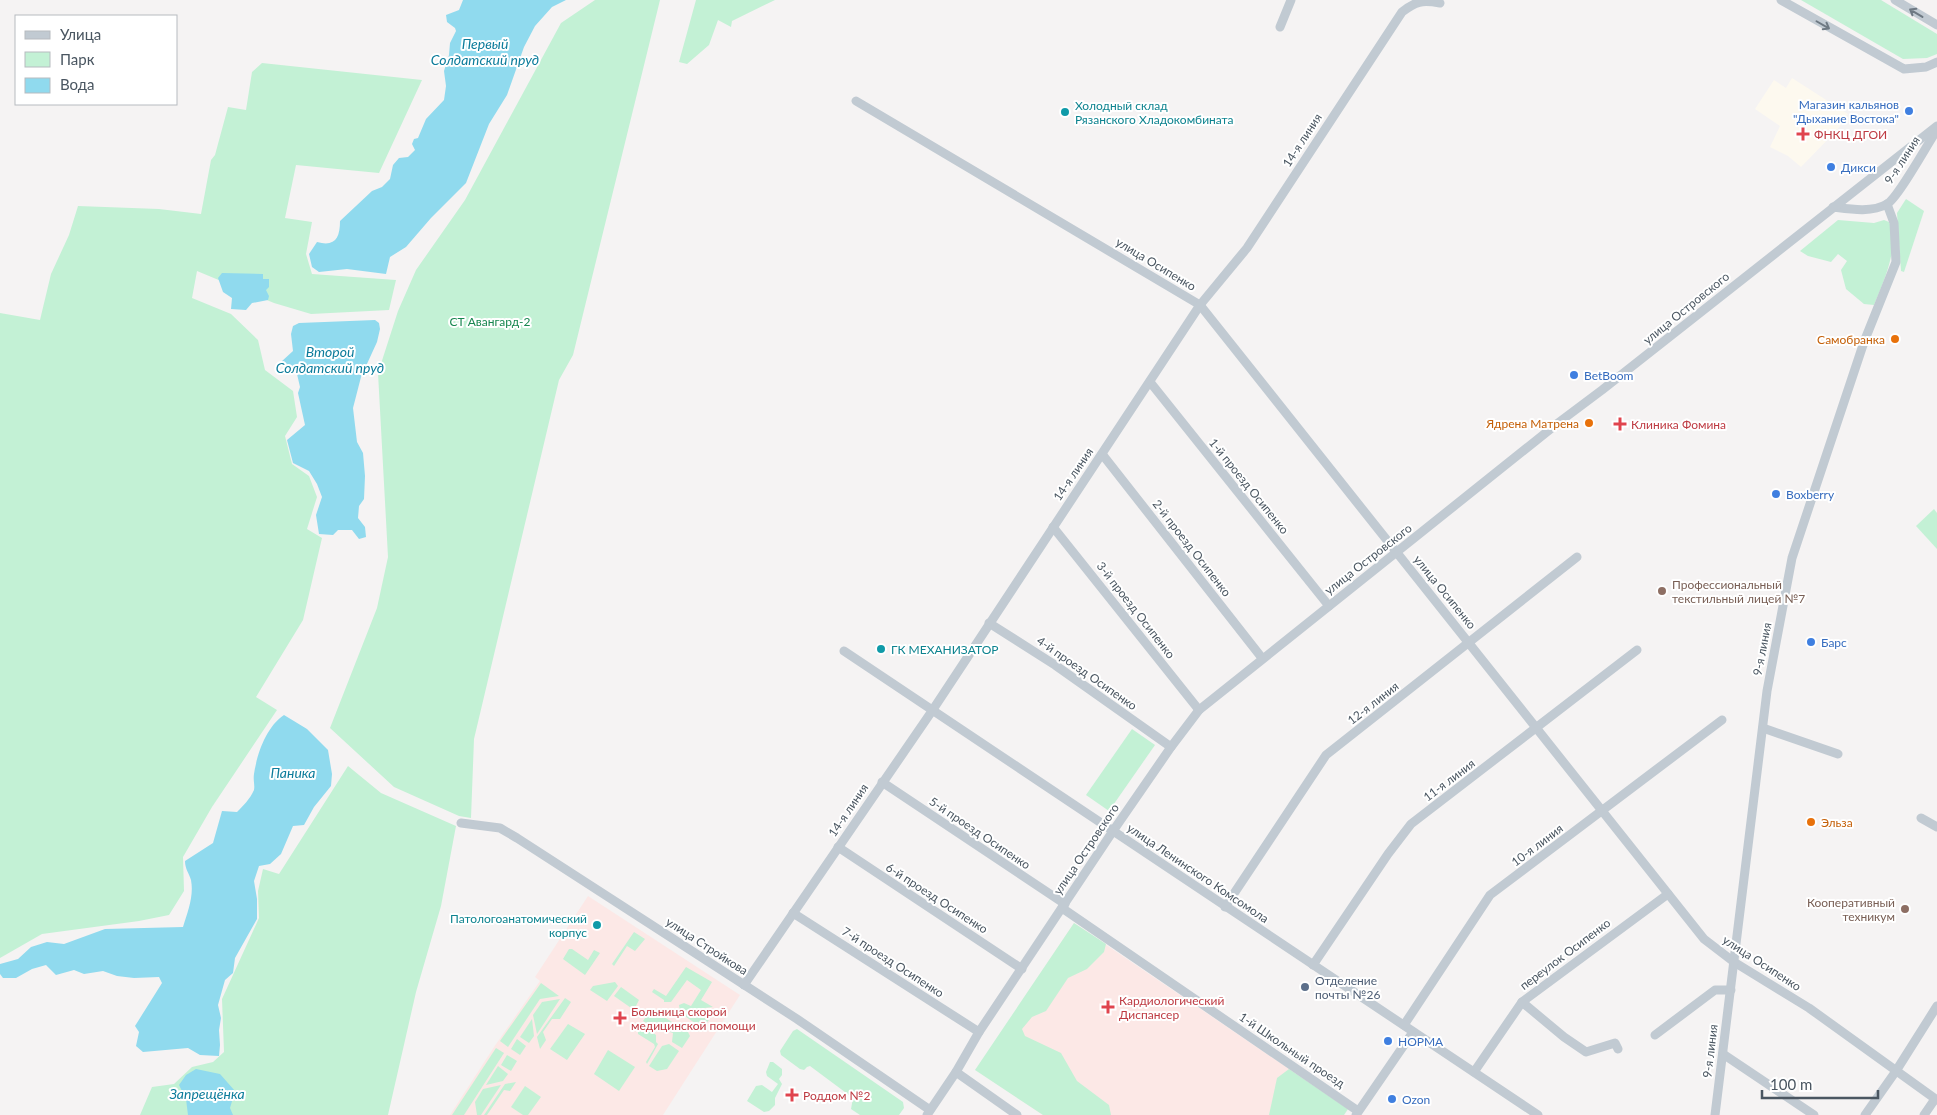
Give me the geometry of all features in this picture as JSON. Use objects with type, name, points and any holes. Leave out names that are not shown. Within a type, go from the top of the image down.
[{"type":"street","points":[[1280,27],[1291,0]]},
{"type":"street","points":[[1781,0],[1904,70],[1926,67],[1937,62]]},
{"type":"street","points":[[1895,0],[1937,25]]},
{"type":"street","name":"14-я линия","points":[[744,985],[932,710],[1200,305],[1247,248],[1402,12],[1414,3],[1426,1],[1440,3]]},
{"type":"street","name":"улица Осипенко","points":[[856,101],[1200,305],[1704,939],[1734,962],[1808,1008],[1936,1100]]},
{"type":"street","name":"9-я линия","points":[[1833,207],[1864,210],[1887,204],[1900,188],[1937,128]]},
{"type":"street","name":"улица Островского","points":[[928,1113],[956,1072],[979,1032],[1113,831],[1199,710],[1558,423],[1833,207],[1937,128]]},
{"type":"street","name":"9-я линия","points":[[1714,1115],[1767,691],[1792,558],[1864,342],[1896,262],[1894,223],[1887,204]]},
{"type":"street","name":"1-й проезд Осипенко","points":[[1150,382],[1328,606]]},
{"type":"street","name":"2-й проезд Осипенко","points":[[1102,454],[1262,658]]},
{"type":"street","name":"3-й проезд Осипенко","points":[[1053,527],[1199,710]]},
{"type":"street","name":"12-я линия","points":[[1225,906],[1326,755],[1577,558]]},
{"type":"street","name":"4-й проезд Осипенко","points":[[989,622],[1055,665],[1171,747]]},
{"type":"street","name":"11-я линия","points":[[1313,965],[1388,854],[1411,824],[1637,650]]},
{"type":"street","name":"улица Ленинского Комсомола","points":[[844,651],[1538,1115]]},
{"type":"street","name":"10-я линия","points":[[1404,1025],[1490,896],[1722,720]]},
{"type":"street","points":[[1763,728],[1838,754]]},
{"type":"street","name":"5-й проезд Осипенко","points":[[882,782],[1064,906]]},
{"type":"street","points":[[1921,818],[1937,827]]},
{"type":"street","name":"улица Стройкова","points":[[461,823],[500,828],[797,1019],[928,1113]]},
{"type":"street","name":"6-й проезд Осипенко","points":[[838,847],[1022,969]]},
{"type":"street","name":"переулок Осипенко","points":[[1474,1072],[1522,1002],[1668,894]]},
{"type":"street","name":"1-й Школьный проезд","points":[[1064,906],[1357,1113]]},
{"type":"street","name":"7-й проезд Осипенко","points":[[793,913],[979,1032]]},
{"type":"street","points":[[1655,1035],[1714,990],[1731,990]]},
{"type":"street","points":[[1522,1002],[1564,1037],[1586,1052],[1615,1043],[1618,1049]]},
{"type":"street","points":[[1865,1115],[1896,1071],[1937,1006]]},
{"type":"street","points":[[1357,1113],[1413,1032]]},
{"type":"street","points":[[1723,1054],[1814,1115]]},
{"type":"street","points":[[956,1072],[1017,1115]]},
{"type":"street","points":[[1924,1115],[1936,1100]]},
{"type":"shaded area","points":[[1792,78],[1848,114],[1837,130],[1801,167],[1788,156],[1770,147],[1780,126],[1755,109],[1774,80],[1786,88]]},
{"type":"shaded area","name":"Больница скорой медицинской помощи","points":[[588,896],[740,995],[663,1115],[450,1115],[540,981],[535,977]]},
{"type":"shaded area","name":"Кардиологический Диспансер","points":[[1074,923],[1348,1109],[1344,1115],[1043,1115],[976,1070]]},
{"type":"green space","name":"СТ Авангард-2","points":[[595,0],[660,0],[573,355],[559,380],[474,739],[471,818],[459,816],[394,787],[330,728],[377,608],[388,557],[378,373],[398,311],[416,270],[465,200],[561,23]]},
{"type":"green space","points":[[696,0],[775,0],[732,21],[731,27],[718,20],[709,45],[687,64],[679,62]]},
{"type":"green space","points":[[1801,0],[1881,0],[1937,34],[1937,54],[1927,58],[1903,59]]},
{"type":"green space","points":[[262,63],[422,80],[379,173],[296,165],[285,218],[312,222],[306,254],[312,274],[396,280],[389,310],[311,314],[274,303],[197,271],[192,298],[231,314],[258,340],[265,370],[293,391],[297,417],[285,436],[292,464],[309,476],[317,497],[307,529],[322,538],[303,620],[256,697],[277,710],[212,807],[183,857],[184,891],[169,915],[42,934],[0,958],[0,313],[40,320],[51,274],[69,235],[78,206],[159,209],[201,214],[211,160],[215,155],[228,107],[246,110],[252,72]]},
{"type":"green space","points":[[1906,199],[1924,211],[1904,272],[1901,271],[1897,213]]},
{"type":"green space","points":[[1838,220],[1874,223],[1884,220],[1889,222],[1893,241],[1892,252],[1886,275],[1874,305],[1864,304],[1846,289],[1841,270],[1847,261],[1838,254],[1831,262],[1808,256],[1800,251]]},
{"type":"green space","points":[[1934,509],[1937,513],[1937,549],[1916,526]]},
{"type":"green space","points":[[1132,729],[1155,745],[1109,811],[1086,795]]},
{"type":"green space","points":[[348,766],[381,793],[456,826],[441,906],[416,992],[388,1115],[140,1115],[152,1087],[174,1084],[192,1067],[213,1062],[224,1052],[222,999],[259,918],[258,891],[263,869],[279,874]]},
{"type":"green space","points":[[1074,923],[1106,944],[1104,952],[1087,969],[1068,978],[1046,1011],[1032,1017],[1022,1029],[1025,1036],[1061,1053],[1077,1081],[1109,1105],[1111,1115],[1043,1115],[975,1070]]},
{"type":"green space","points":[[634,932],[645,939],[635,951],[627,946],[614,966],[612,964]]},
{"type":"green space","points":[[569,949],[572,949],[588,960],[594,950],[600,953],[585,975],[563,959]]},
{"type":"green space","points":[[686,967],[712,982],[701,1000],[713,1007],[680,1011],[679,1005],[684,1003],[691,1006],[701,990],[687,980],[671,1002],[664,1002],[664,1000],[652,992],[654,989],[666,996]]},
{"type":"green space","points":[[615,982],[618,986],[607,1001],[590,990],[593,986]]},
{"type":"green space","points":[[541,983],[559,996],[540,999],[508,1047],[500,1041]]},
{"type":"green space","points":[[621,987],[639,1000],[634,1010],[614,996]]},
{"type":"green space","points":[[565,998],[571,1002],[560,1019],[552,1019],[543,1032],[546,1040],[540,1049],[537,1037]]},
{"type":"green space","points":[[560,999],[537,1034],[533,1015],[542,1002]]},
{"type":"green space","points":[[653,1010],[672,1022],[667,1030],[664,1028],[658,1030],[643,1021],[650,1011]]},
{"type":"green space","points":[[715,1011],[706,1024],[699,1026],[682,1014]]},
{"type":"green space","points":[[532,1019],[534,1036],[529,1043],[520,1037]]},
{"type":"green space","points":[[568,1024],[585,1034],[567,1060],[550,1049]]},
{"type":"green space","points":[[641,1024],[656,1035],[656,1042],[658,1044],[647,1064],[646,1062],[655,1047],[654,1044],[638,1034]]},
{"type":"green space","points":[[675,1024],[688,1032],[690,1036],[682,1048],[672,1042],[673,1033],[670,1032]]},
{"type":"green space","points":[[797,1029],[903,1102],[904,1108],[899,1115],[860,1115],[851,1109],[853,1098],[810,1066],[804,1070],[800,1069],[781,1055],[780,1051],[793,1031]]},
{"type":"green space","points":[[517,1039],[526,1046],[520,1055],[511,1049]]},
{"type":"green space","points":[[669,1044],[679,1051],[667,1069],[657,1071],[649,1066],[662,1046]]},
{"type":"green space","points":[[496,1048],[504,1053],[464,1115],[452,1115]]},
{"type":"green space","points":[[608,1050],[635,1067],[619,1091],[594,1074]]},
{"type":"green space","points":[[507,1055],[517,1061],[511,1071],[501,1065]]},
{"type":"green space","points":[[770,1062],[773,1062],[782,1069],[782,1075],[779,1079],[782,1084],[775,1098],[775,1105],[769,1111],[764,1112],[747,1101],[756,1086],[762,1085],[772,1092],[778,1084],[767,1076],[766,1072]]},
{"type":"green space","points":[[498,1066],[508,1074],[503,1081],[486,1085]]},
{"type":"green space","points":[[1289,1069],[1348,1109],[1344,1115],[1269,1115],[1277,1078]]},
{"type":"green space","points":[[516,1082],[510,1091],[504,1090],[487,1115],[484,1115],[505,1084]]},
{"type":"green space","points":[[501,1085],[481,1115],[477,1115],[475,1102],[483,1089]]},
{"type":"green space","points":[[525,1086],[541,1097],[528,1115],[523,1115],[511,1107]]},
{"type":"water","name":"Первый Солдатский пруд","points":[[463,0],[566,0],[552,7],[535,26],[524,47],[507,95],[489,124],[466,183],[431,218],[406,247],[390,257],[386,274],[347,269],[319,272],[312,267],[309,254],[317,242],[328,243],[335,240],[339,232],[340,221],[372,191],[382,187],[390,179],[393,165],[399,158],[408,157],[415,150],[412,144],[414,139],[418,138],[426,119],[444,100],[446,86],[444,71],[449,55],[450,43],[456,31],[447,22],[446,15],[459,10]]},
{"type":"water","points":[[222,273],[263,274],[263,279],[269,279],[269,287],[266,290],[269,296],[268,300],[252,303],[246,310],[231,309],[232,298],[223,292],[218,278]]},
{"type":"water","name":"Второй Солдатский пруд","points":[[375,320],[379,323],[380,329],[377,342],[361,377],[353,408],[357,442],[363,453],[365,476],[364,499],[359,506],[358,518],[365,527],[366,537],[359,539],[352,530],[338,530],[333,535],[319,534],[316,515],[322,497],[309,471],[293,463],[287,440],[305,425],[298,393],[300,387],[297,374],[287,371],[281,362],[293,351],[291,334],[293,326],[299,323]]},
{"type":"water","name":"Паника","points":[[284,715],[307,729],[328,750],[332,774],[331,786],[314,807],[304,825],[293,826],[281,854],[270,864],[259,866],[254,881],[257,899],[257,919],[235,958],[233,973],[225,980],[218,1005],[221,1018],[219,1056],[200,1055],[188,1048],[143,1052],[136,1046],[139,1032],[135,1026],[162,983],[159,977],[134,978],[117,976],[103,971],[84,974],[74,970],[56,975],[46,965],[32,969],[16,978],[3,978],[0,974],[0,964],[18,959],[31,947],[47,942],[64,944],[105,929],[183,927],[192,892],[191,880],[185,861],[213,843],[222,811],[237,812],[244,805],[254,790],[255,766],[263,742],[272,726]]},
{"type":"water","name":"Запрещёнка","points":[[196,1069],[220,1074],[235,1091],[230,1108],[233,1115],[188,1115],[186,1099],[179,1085],[186,1075]]},
{"type":"place","name":"Магазин кальянов \"Дыхание Востока\"","points":[[1909,111]]},
{"type":"place","name":"Холодный склад Рязанского Хладокомбината","points":[[1065,112]]},
{"type":"place","name":"ФНКЦ ДГОИ","points":[[1803,134]]},
{"type":"place","name":"Дикси","points":[[1831,167]]},
{"type":"place","name":"Самобранка","points":[[1895,339]]},
{"type":"place","name":"BetBoom","points":[[1574,375]]},
{"type":"place","name":"Ядрена Матрена","points":[[1589,423]]},
{"type":"place","name":"Клиника Фомина","points":[[1620,424]]},
{"type":"place","name":"Boxberry","points":[[1776,494]]},
{"type":"place","name":"Профессиональный текстильный лицей №7","points":[[1662,591]]},
{"type":"place","name":"Барс","points":[[1811,642]]},
{"type":"place","name":"ГК МЕХАНИЗАТОР","points":[[881,649]]},
{"type":"place","name":"Эльза","points":[[1811,822]]},
{"type":"place","name":"Кооперативный техникум","points":[[1905,909]]},
{"type":"place","name":"Патологоанатомический корпус","points":[[597,925]]},
{"type":"place","name":"Отделение почты №26","points":[[1305,987]]},
{"type":"place","name":"Кардиологический Диспансер","points":[[1108,1007]]},
{"type":"place","name":"Больница скорой медицинской помощи","points":[[620,1018]]},
{"type":"place","name":"НОРМА","points":[[1388,1041]]},
{"type":"place","name":"Роддом №2","points":[[792,1095]]},
{"type":"place","name":"Ozon","points":[[1392,1099]]}]
